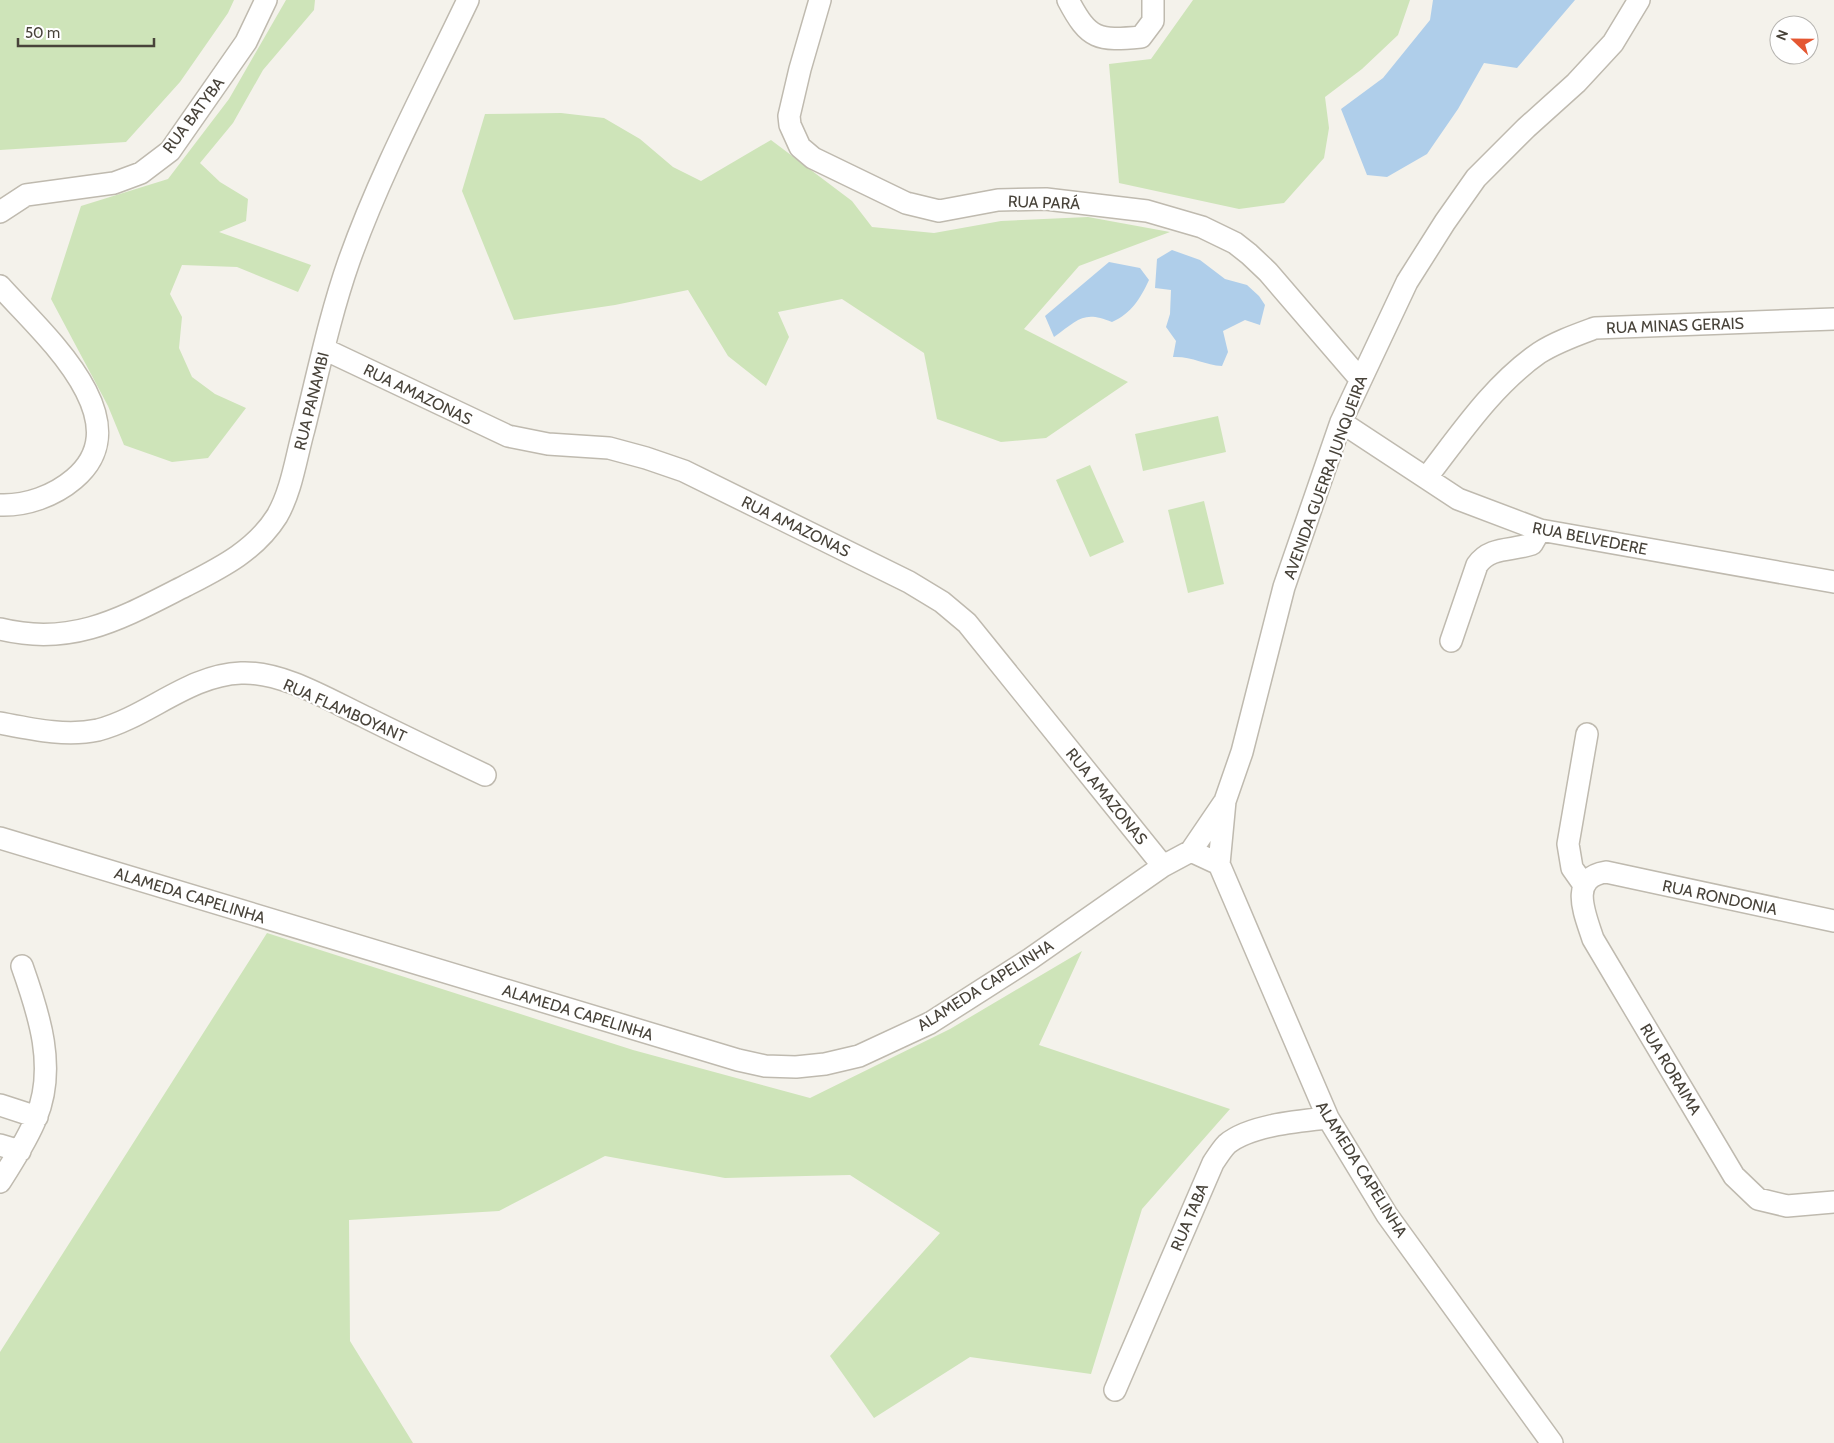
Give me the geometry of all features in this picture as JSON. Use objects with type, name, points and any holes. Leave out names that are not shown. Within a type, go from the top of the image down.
[{"type":"street","name":"RUA BATYBA","points":[[0,212],[26,195],[114,183],[141,173],[170,151],[246,42],[266,0]]},
{"type":"street","name":"RUA PANAMBI","points":[[0,629],[23,635],[54,635],[114,622],[229,563],[256,542],[277,515],[290,484],[324,349],[349,262],[367,217],[468,0]]},
{"type":"street","name":"RUA PARÁ","points":[[820,0],[800,69],[789,116],[790,124],[800,146],[813,158],[906,203],[939,211],[998,200],[1046,199],[1147,211],[1202,227],[1235,243],[1256,260],[1360,379]]},
{"type":"street","points":[[1068,0],[1076,16],[1090,33],[1113,40],[1141,37],[1153,21],[1153,0]]},
{"type":"street","name":"AVENIDA GUERRA JUNQUEIRA","points":[[1219,864],[1225,801],[1242,752],[1284,587],[1341,422],[1407,282],[1445,222],[1476,178],[1526,128],[1576,83],[1613,43],[1639,0]]},
{"type":"street","points":[[0,286],[73,368],[96,412],[98,432],[93,453],[81,473],[65,486],[52,494],[16,505],[0,505]]},
{"type":"street","name":"RUA MINAS GERAIS","points":[[1427,477],[1480,408],[1510,376],[1540,352],[1564,340],[1595,328],[1834,319]]},
{"type":"street","name":"RUA AMAZONAS","points":[[324,349],[508,436],[548,444],[609,448],[684,471],[926,592],[967,622],[1163,866]]},
{"type":"street","name":"RUA BELVEDERE","points":[[1341,422],[1458,499],[1540,530],[1830,575]]},
{"type":"street","points":[[1451,641],[1477,565],[1484,556],[1500,550],[1532,544],[1540,530]]},
{"type":"street","name":"RUA FLAMBOYANT","points":[[0,723],[62,732],[97,730],[128,719],[175,692],[225,675],[258,674],[298,685],[485,775]]},
{"type":"street","points":[[1584,885],[1572,868],[1568,844],[1587,734]]},
{"type":"street","name":"AVENIDA GUERRA JUNQUEIRA","points":[[1191,851],[1225,801]]},
{"type":"street","name":"ALAMEDA CAPELINHA","points":[[0,838],[738,1060],[765,1066],[796,1068],[859,1056],[930,1023],[1030,959],[1163,866],[1191,851]]},
{"type":"street","points":[[1191,851],[1219,864]]},
{"type":"street","name":"ALAMEDA CAPELINHA","points":[[1219,864],[1328,1118],[1387,1215],[1552,1443]]},
{"type":"street","name":"RUA RONDONIA","points":[[1584,885],[1594,874],[1606,872],[1834,921]]},
{"type":"street","name":"RUA RORAIMA","points":[[1584,885],[1582,899],[1593,939],[1734,1176],[1758,1198],[1787,1206],[1834,1202]]},
{"type":"street","points":[[0,1182],[10,1148],[37,1117],[45,1079],[44,1046],[39,1014],[22,966]]},
{"type":"street","points":[[0,1105],[37,1117]]},
{"type":"street","name":"RUA TABA","points":[[1114,1390],[1213,1163],[1227,1144],[1247,1134],[1293,1121],[1328,1118]]},
{"type":"green space","points":[[0,0],[234,0],[228,13],[180,82],[126,142],[0,150]]},
{"type":"green space","points":[[286,0],[315,0],[314,10],[263,70],[233,123],[200,163],[220,182],[248,199],[246,221],[219,232],[311,265],[298,292],[237,267],[182,265],[170,294],[182,317],[179,348],[192,377],[215,394],[246,408],[208,458],[172,462],[124,445],[108,406],[51,299],[81,206],[168,179],[229,99]]},
{"type":"green space","points":[[1193,0],[1410,0],[1398,35],[1362,69],[1325,97],[1329,128],[1324,158],[1284,203],[1239,209],[1119,183],[1109,64],[1151,59]]},
{"type":"green space","points":[[561,113],[604,118],[640,139],[673,167],[701,181],[771,140],[852,201],[872,227],[934,233],[1001,221],[1088,217],[1170,232],[1079,266],[1024,329],[1128,382],[1046,438],[1001,442],[937,419],[924,353],[842,299],[778,312],[789,337],[766,386],[728,356],[688,290],[615,305],[514,320],[462,191],[485,114]]},
{"type":"green space","points":[[1218,416],[1226,452],[1143,471],[1135,434]]},
{"type":"green space","points":[[1090,465],[1124,542],[1090,557],[1056,480]]},
{"type":"green space","points":[[1204,501],[1224,584],[1188,593],[1168,510]]},
{"type":"green space","points":[[267,933],[633,1050],[810,1098],[950,1029],[1082,951],[1039,1045],[1230,1109],[1142,1209],[1091,1374],[970,1357],[874,1418],[830,1356],[940,1233],[850,1175],[725,1178],[605,1156],[499,1211],[349,1220],[350,1341],[413,1443],[0,1443],[0,1352]]},
{"type":"water","points":[[1433,0],[1575,0],[1517,68],[1484,63],[1458,109],[1427,154],[1387,177],[1367,175],[1341,109],[1383,78],[1430,20]]},
{"type":"water","points":[[1172,250],[1200,260],[1225,279],[1247,285],[1259,296],[1265,305],[1260,325],[1245,320],[1223,331],[1228,352],[1222,366],[1173,357],[1176,341],[1166,327],[1170,314],[1171,290],[1155,288],[1157,259]]},
{"type":"water","points":[[1109,262],[1140,268],[1149,280],[1135,305],[1112,322],[1087,317],[1075,322],[1054,337],[1045,316]]}]
